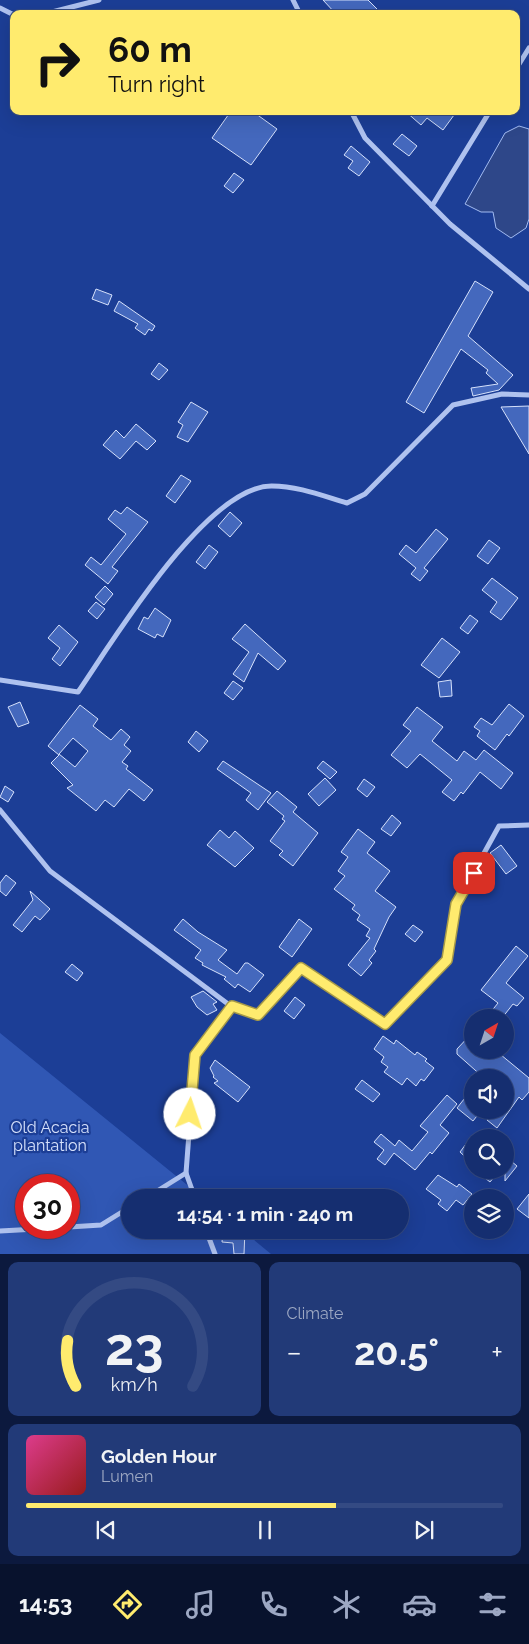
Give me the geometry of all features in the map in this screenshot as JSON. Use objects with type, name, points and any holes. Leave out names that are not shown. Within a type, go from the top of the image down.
[{"type":"street","points":[[59,10],[98,0]]},
{"type":"street","points":[[520,63],[529,48]]},
{"type":"street","points":[[353,115],[365,138],[450,224],[529,289]]},
{"type":"street","points":[[432,206],[488,115]]},
{"type":"street","points":[[0,680],[78,692],[179,549],[241,494],[271,486],[310,491],[347,503],[365,494],[454,405],[502,394],[529,395]]},
{"type":"street","points":[[0,810],[50,871],[232,1006],[258,1015],[301,968],[385,1024],[447,960],[456,904],[499,826],[529,824]]},
{"type":"street","points":[[192,1189],[186,1173],[195,1055],[232,1006]]},
{"type":"street","points":[[160,1189],[186,1173]]},
{"type":"street","points":[[80,1226],[101,1225],[121,1213]]},
{"type":"street","points":[[0,1231],[15,1230]]},
{"type":"street","points":[[209,1239],[215,1254]]},
{"type":"green space","name":"Old Acacia plantation","points":[[0,1033],[192,1189],[121,1189],[121,1239],[253,1239],[271,1254],[0,1254]]},
{"type":"shaded area","points":[[519,126],[529,129],[529,219],[526,228],[511,238],[496,228],[493,212],[481,212],[465,204],[505,133]]},
{"type":"building","points":[[323,0],[368,0],[378,10],[332,10]]},
{"type":"building","points":[[228,115],[258,115],[277,129],[251,165],[212,138]]},
{"type":"building","points":[[410,115],[454,115],[443,130],[427,118],[421,125]]},
{"type":"building","points":[[402,134],[417,146],[409,156],[393,144]]},
{"type":"building","points":[[351,146],[370,162],[359,176],[348,168],[353,161],[344,155]]},
{"type":"building","points":[[234,173],[244,180],[233,193],[224,186]]},
{"type":"building","points":[[475,281],[493,292],[468,336],[513,375],[499,390],[473,396],[471,388],[498,384],[486,373],[488,370],[461,349],[424,413],[406,402]]},
{"type":"building","points":[[96,289],[112,295],[108,305],[92,299]]},
{"type":"building","points":[[119,301],[155,326],[152,331],[149,329],[145,335],[135,328],[138,324],[114,311]]},
{"type":"building","points":[[159,363],[168,370],[159,380],[151,374]]},
{"type":"building","points":[[191,402],[208,412],[188,442],[177,437],[183,425],[178,422]]},
{"type":"building","points":[[529,406],[529,454],[501,407]]},
{"type":"building","points":[[136,424],[156,441],[147,450],[136,441],[120,459],[103,445],[116,430],[124,438]]},
{"type":"building","points":[[181,475],[191,481],[175,503],[166,496]]},
{"type":"building","points":[[127,507],[148,522],[112,567],[118,571],[108,584],[85,565],[91,557],[101,565],[126,534],[108,519],[115,510],[121,514]]},
{"type":"building","points":[[230,512],[242,523],[230,537],[218,526]]},
{"type":"building","points":[[436,529],[448,539],[424,568],[428,571],[420,581],[411,574],[416,568],[399,554],[406,545],[416,553]]},
{"type":"building","points":[[489,540],[500,548],[488,564],[477,556]]},
{"type":"building","points":[[209,545],[218,552],[205,569],[196,562]]},
{"type":"building","points":[[492,578],[518,598],[501,620],[490,612],[497,602],[482,590]]},
{"type":"building","points":[[105,586],[113,594],[104,605],[95,597]]},
{"type":"building","points":[[96,602],[105,609],[97,619],[88,611]]},
{"type":"building","points":[[155,608],[171,620],[163,637],[157,634],[155,638],[138,629],[144,617],[148,619]]},
{"type":"building","points":[[470,615],[478,621],[468,634],[460,628]]},
{"type":"building","points":[[245,624],[286,661],[278,670],[258,653],[244,682],[233,674],[249,652],[232,639]]},
{"type":"building","points":[[59,625],[78,642],[60,666],[52,659],[60,648],[48,638]]},
{"type":"building","points":[[442,638],[460,652],[439,678],[421,665]]},
{"type":"building","points":[[451,680],[452,696],[440,697],[438,682]]},
{"type":"building","points":[[233,681],[243,688],[233,700],[224,693]]},
{"type":"building","points":[[20,702],[29,723],[18,727],[8,707]]},
{"type":"building","points":[[509,704],[524,716],[509,736],[507,734],[495,750],[477,736],[480,731],[474,727],[481,718],[492,725]]},
{"type":"building","points":[[80,705],[98,719],[93,726],[111,740],[121,729],[130,737],[124,745],[131,751],[122,762],[128,766],[126,769],[153,790],[144,801],[129,789],[114,807],[105,800],[96,811],[67,788],[73,785],[51,763],[59,755],[48,746]],"holes":[[[73,738],[88,751],[75,767],[59,754]]]},
{"type":"building","points":[[417,707],[443,727],[432,741],[457,761],[464,751],[476,760],[484,750],[513,773],[501,789],[480,772],[463,794],[461,792],[454,801],[442,792],[452,780],[420,754],[407,768],[391,755],[411,731],[403,725]]},
{"type":"building","points":[[196,731],[208,741],[199,752],[188,742]]},
{"type":"building","points":[[223,761],[271,793],[258,810],[246,800],[251,793],[217,769]]},
{"type":"building","points":[[323,761],[337,772],[330,779],[317,768]]},
{"type":"building","points":[[325,778],[336,790],[319,806],[308,794]]},
{"type":"building","points":[[364,779],[375,787],[367,797],[357,789]]},
{"type":"building","points":[[5,786],[14,792],[8,802],[0,797]]},
{"type":"building","points":[[277,791],[297,807],[293,812],[318,833],[293,866],[279,855],[283,851],[270,841],[285,821],[282,819],[284,816],[267,802]]},
{"type":"building","points":[[392,815],[401,823],[391,836],[381,829]]},
{"type":"building","points":[[358,829],[375,842],[367,853],[390,871],[375,891],[396,907],[389,917],[374,949],[376,951],[369,960],[372,963],[361,976],[348,965],[370,938],[366,936],[370,929],[357,920],[360,915],[352,909],[355,905],[334,889],[345,876],[338,871],[348,857],[341,852]]},
{"type":"building","points":[[220,830],[229,838],[235,831],[254,848],[235,867],[207,845]]},
{"type":"building","points":[[501,845],[517,866],[506,874],[490,853]]},
{"type":"building","points":[[6,875],[16,883],[6,896],[0,891],[0,883]]},
{"type":"building","points":[[30,891],[50,909],[40,920],[35,916],[22,932],[13,925],[33,900]]},
{"type":"building","points":[[183,919],[198,932],[227,950],[218,960],[237,974],[245,963],[248,963],[264,975],[250,992],[238,984],[235,988],[224,979],[226,977],[202,965],[203,963],[195,958],[201,950],[174,930]]},
{"type":"building","points":[[299,919],[312,929],[292,957],[279,947]]},
{"type":"building","points":[[413,925],[423,932],[415,942],[405,934]]},
{"type":"building","points":[[516,946],[528,956],[506,983],[524,998],[517,1006],[513,1004],[509,1009],[493,1009],[498,1003],[481,990]]},
{"type":"building","points":[[72,964],[83,973],[77,981],[65,972]]},
{"type":"building","points":[[203,991],[217,1002],[213,1004],[217,1010],[207,1015],[197,1007],[191,997]]},
{"type":"building","points":[[295,997],[305,1005],[294,1019],[284,1011]]},
{"type":"building","points":[[383,1036],[394,1044],[396,1040],[415,1055],[417,1052],[427,1059],[425,1061],[434,1068],[424,1081],[421,1079],[416,1086],[407,1078],[402,1085],[384,1072],[388,1067],[381,1062],[384,1057],[374,1049]]},
{"type":"building","points":[[464,1042],[464,1059],[506,1059],[529,1078],[529,1092],[522,1100],[519,1097],[514,1104],[514,1069],[474,1069],[457,1054],[457,1049]]},
{"type":"building","points":[[215,1060],[250,1087],[238,1102],[214,1083],[218,1081],[213,1077],[210,1068]]},
{"type":"building","points":[[362,1080],[380,1094],[373,1102],[355,1089]]},
{"type":"building","points":[[447,1095],[457,1104],[440,1125],[449,1133],[432,1154],[430,1152],[415,1170],[394,1153],[385,1165],[377,1159],[384,1150],[374,1142],[381,1134],[395,1146],[399,1140],[412,1151],[428,1132],[420,1126]]},
{"type":"building","points":[[464,1099],[464,1114],[457,1108]]},
{"type":"building","points":[[488,1119],[503,1119],[497,1128]]},
{"type":"building","points":[[464,1147],[464,1156],[460,1152]]},
{"type":"building","points":[[438,1175],[457,1187],[459,1184],[466,1189],[464,1204],[463,1205],[456,1200],[447,1211],[438,1204],[441,1200],[426,1189]]},
{"type":"building","points":[[529,1194],[529,1218],[517,1209]]},
{"type":"building","points":[[222,1239],[245,1239],[244,1254],[234,1254],[233,1243],[222,1242]]},
{"type":"route","points":[[190,1114],[195,1055],[232,1006],[258,1015],[301,968],[385,1024],[447,960],[456,904],[474,873]]}]
